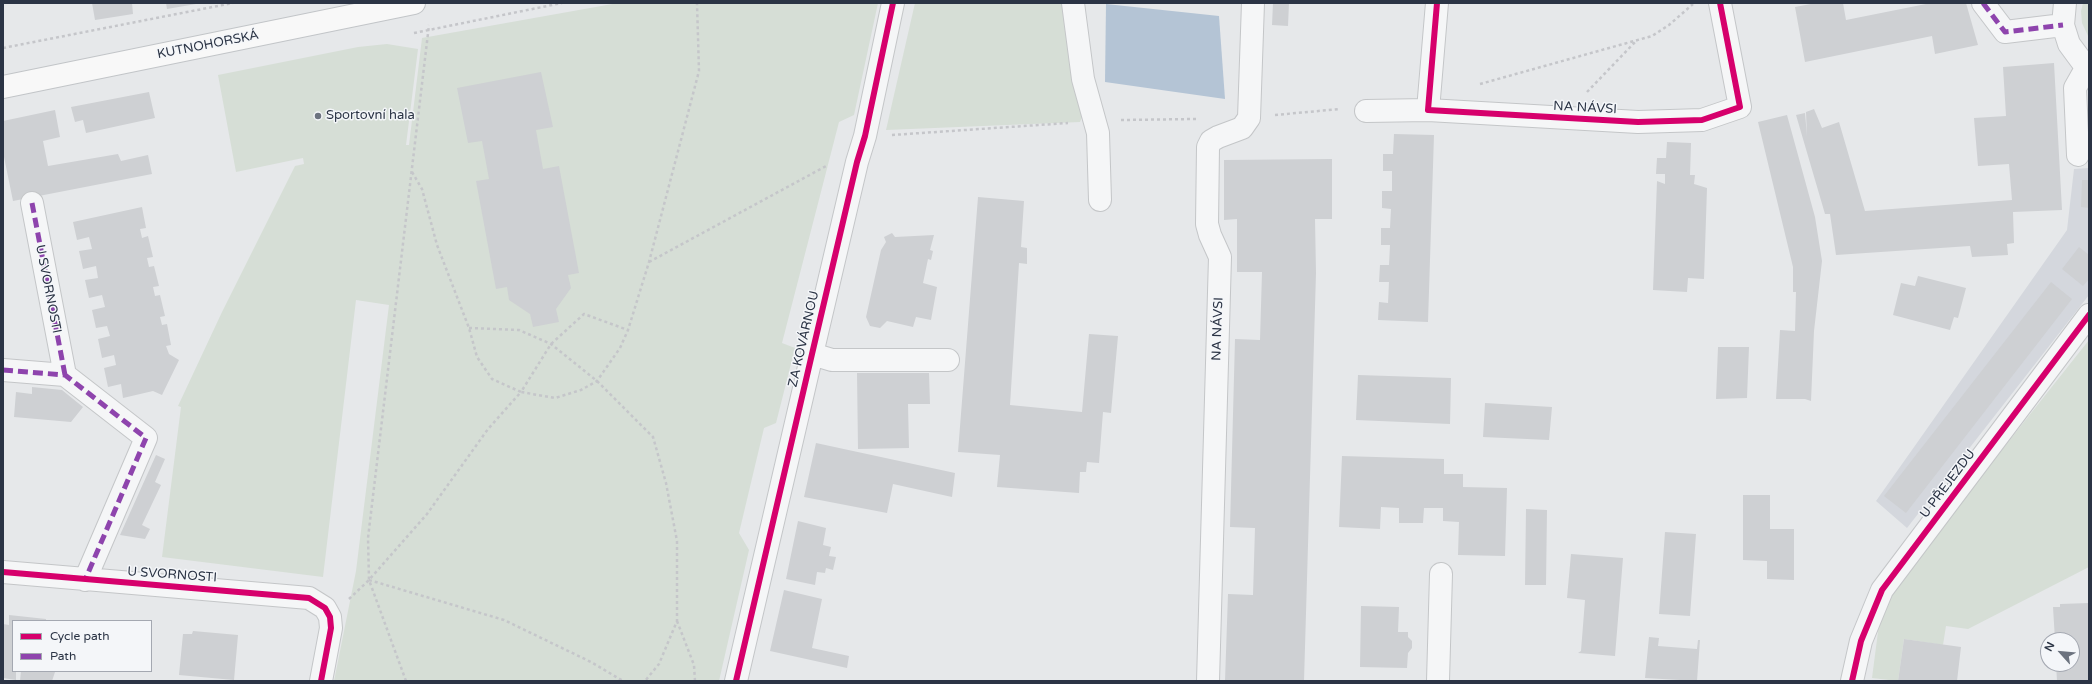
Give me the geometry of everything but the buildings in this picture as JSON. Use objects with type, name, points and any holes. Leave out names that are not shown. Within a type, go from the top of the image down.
[{"type":"main road","name":"KUTNOHORSKÁ","points":[[3,86],[414,3]]},
{"type":"street","name":"ZA KOVÁRNOU","points":[[736,681],[857,162],[865,136],[893,3]]},
{"type":"street","points":[[1073,3],[1083,79],[1098,133],[1100,200]]},
{"type":"street","name":"NA NÁVSI","points":[[1208,681],[1220,257],[1210,235],[1207,224],[1208,147],[1211,141],[1218,137],[1242,128],[1249,118],[1253,3]]},
{"type":"street","points":[[1428,110],[1437,3]]},
{"type":"street","name":"NA NÁVSI","points":[[1366,112],[1428,110],[1561,119],[1638,122],[1702,120],[1740,107],[1720,3]]},
{"type":"street","points":[[1983,3],[2005,32],[2063,25]]},
{"type":"street","points":[[2065,3],[2063,25],[2069,44],[2083,63],[2088,65],[2075,88],[2078,155]]},
{"type":"street","name":"U SVORNOSTI","points":[[32,203],[65,375]]},
{"type":"street","name":"U PŘEJEZDU","points":[[1852,681],[1861,641],[1882,590],[2089,315]]},
{"type":"street","points":[[812,354],[832,360],[948,360]]},
{"type":"street","points":[[3,370],[65,375],[146,438],[85,580]]},
{"type":"street","name":"U SVORNOSTI","points":[[3,572],[309,598],[325,608],[330,617]]},
{"type":"street","points":[[1438,681],[1441,574]]},
{"type":"street","points":[[321,681],[331,628],[330,617]]},
{"type":"path","points":[[3,48],[233,3]]},
{"type":"path","points":[[411,170],[422,189],[436,245],[469,328],[478,357],[492,379],[521,392],[555,398],[581,390],[597,381],[620,348],[628,330],[649,262],[699,71],[697,3]]},
{"type":"path","points":[[1474,86],[1652,36],[1669,25],[1694,3]]},
{"type":"path","points":[[406,681],[369,580],[368,538],[429,23]]},
{"type":"path","points":[[1561,119],[1638,39]]},
{"type":"path","points":[[649,262],[840,158],[857,162]]},
{"type":"path","points":[[330,617],[369,580],[427,514],[488,429],[521,392],[551,344],[584,314],[628,330]]},
{"type":"path","points":[[469,328],[519,330],[551,344],[597,381],[653,437],[666,483],[677,541],[677,621],[694,665],[695,681]]},
{"type":"path","points":[[369,580],[504,620],[591,662],[623,681]]},
{"type":"path","points":[[646,681],[659,664],[677,621]]},
{"type":"shaded area","points":[[618,3],[878,3],[854,115],[839,122],[782,343],[795,348],[776,423],[764,428],[739,533],[749,550],[719,681],[334,681],[356,571],[389,305],[356,300],[323,577],[162,557],[181,407],[178,406],[222,312],[295,166],[304,164],[303,158],[236,172],[218,75],[358,47],[387,44],[418,49],[406,145],[409,145],[422,38]]},
{"type":"shaded area","points":[[915,3],[1063,3],[1082,117],[1080,122],[886,130]]},
{"type":"shaded area","points":[[2083,3],[2089,3],[2089,38],[2082,23],[2081,11]]},
{"type":"shaded area","points":[[2089,168],[2089,295],[1907,528],[1876,501],[2067,230],[2074,169]]},
{"type":"shaded area","points":[[2089,340],[2089,567],[1968,629],[1946,626],[1943,645],[1904,639],[1898,681],[1872,678],[1882,601]]},
{"type":"water","points":[[1106,4],[1219,16],[1225,99],[1105,82]]},
{"type":"marked path","points":[[1983,3],[2005,32],[2063,25]]},
{"type":"marked path","points":[[32,203],[65,375]]},
{"type":"marked path","points":[[3,370],[65,375],[146,438],[85,580]]},
{"type":"cycle path","points":[[736,681],[857,162],[865,136],[893,3]]},
{"type":"cycle path","points":[[1437,3],[1428,110],[1638,122],[1702,120],[1740,107],[1720,3]]},
{"type":"cycle path","points":[[1852,681],[1861,641],[1882,590],[2089,315]]},
{"type":"cycle path","points":[[3,572],[309,598],[325,608],[330,617],[331,628],[321,681]]},
{"type":"place","name":"Sportovní hala","points":[[318,116]]}]
